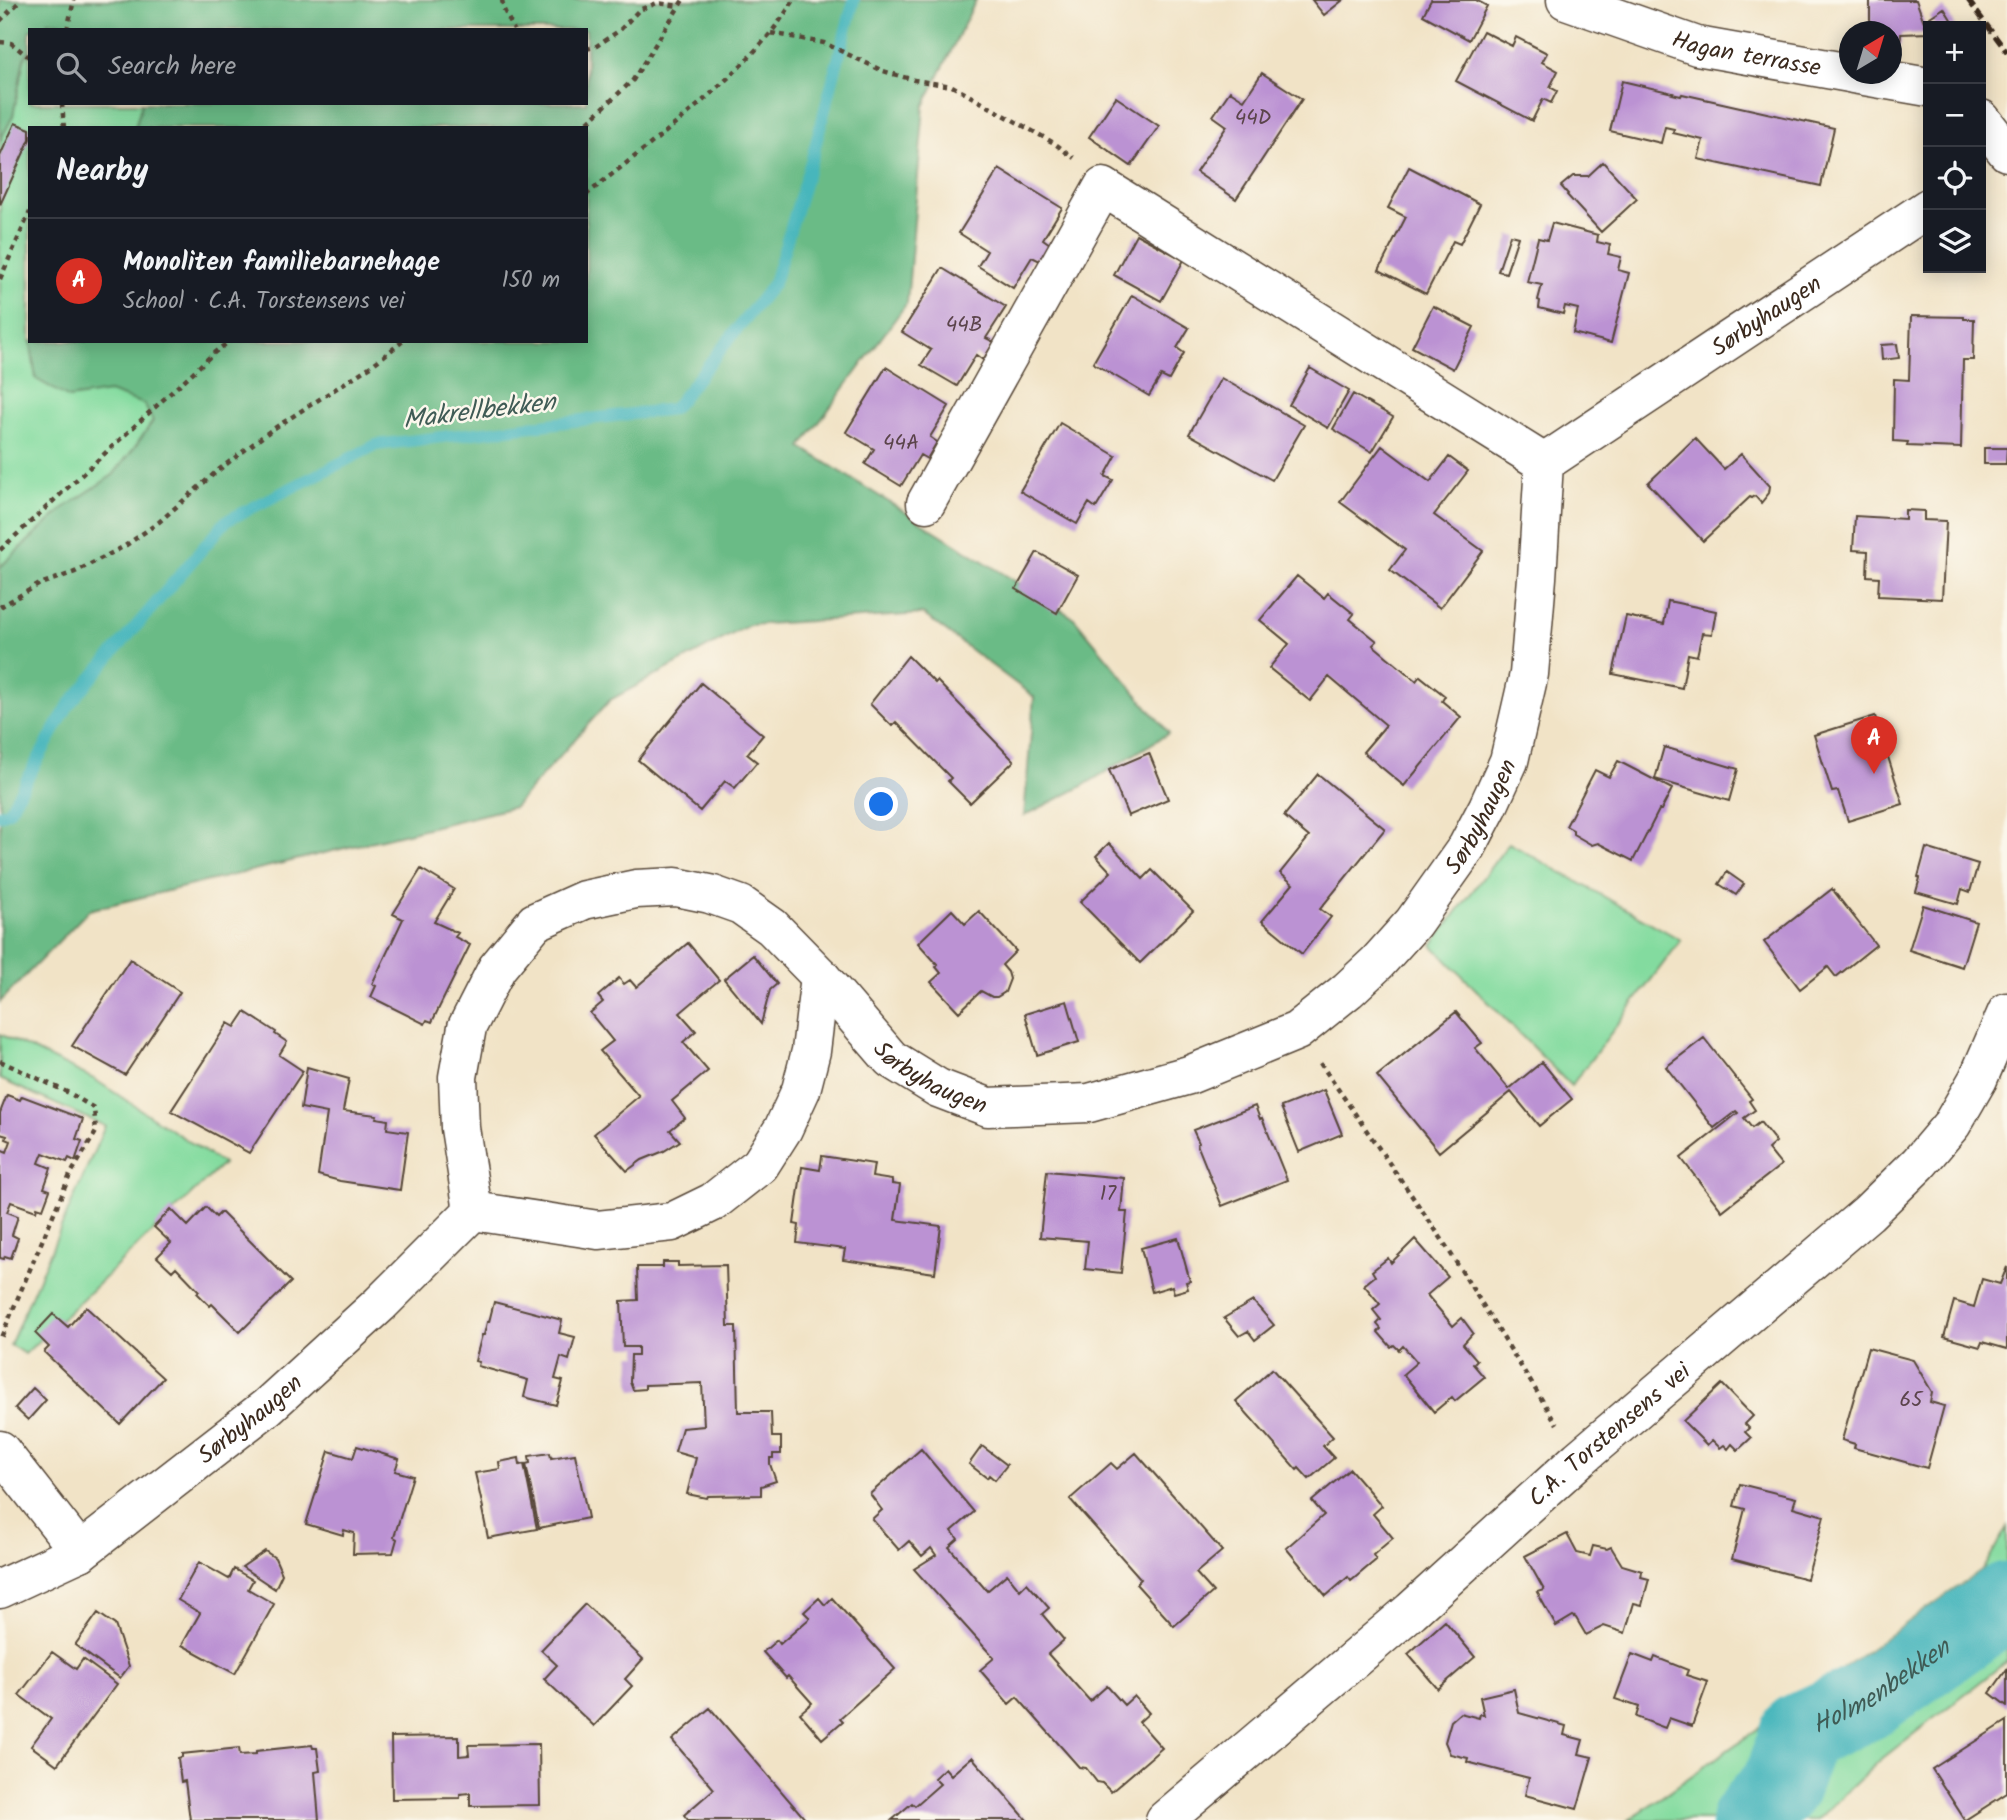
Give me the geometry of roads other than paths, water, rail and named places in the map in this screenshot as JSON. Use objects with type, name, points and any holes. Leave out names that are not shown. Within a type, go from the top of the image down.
[{"type":"street","name":"Hagan terrasse","points":[[1566,0],[1697,46],[1839,71]]},
{"type":"street","name":"Hagan terrasse","points":[[1902,83],[1923,87]]},
{"type":"street","points":[[1986,126],[2007,154],[1986,169]]},
{"type":"street","points":[[926,503],[1103,187],[1544,463]]},
{"type":"street","name":"Sørbyhaugen","points":[[0,1589],[80,1552],[267,1407],[380,1304],[472,1212],[460,1128],[458,1077],[467,1027],[497,968],[535,922],[584,900],[636,889],[676,887],[710,894],[741,905],[772,927],[820,976],[891,1059],[937,1088],[988,1107],[1088,1103],[1189,1075],[1297,1031],[1377,963],[1413,923],[1467,847],[1509,761],[1529,674],[1544,463],[1925,210]]},
{"type":"street","points":[[472,1212],[598,1230],[672,1222],[713,1202],[760,1165],[801,1090],[811,1051],[820,976]]},
{"type":"street","name":"C.A. Torstensens vei","points":[[1165,1820],[1411,1611],[1579,1459],[1847,1231],[1919,1163],[1952,1124],[1978,1079],[2007,1012]]},
{"type":"street","points":[[0,1450],[80,1552]]},
{"type":"waterway","name":"Makrellbekken","points":[[0,815],[9,811],[68,706],[226,521],[376,445],[673,409],[774,283],[812,158],[854,0]]},
{"type":"waterway","name":"Holmenbekken","points":[[1750,1820],[1780,1786],[1800,1732],[1866,1701],[2007,1601]]},
{"type":"railway","points":[[1968,0],[2007,52]]},
{"type":"place","name":"Monoliten familiebarnehage","points":[[1874,774]]}]
